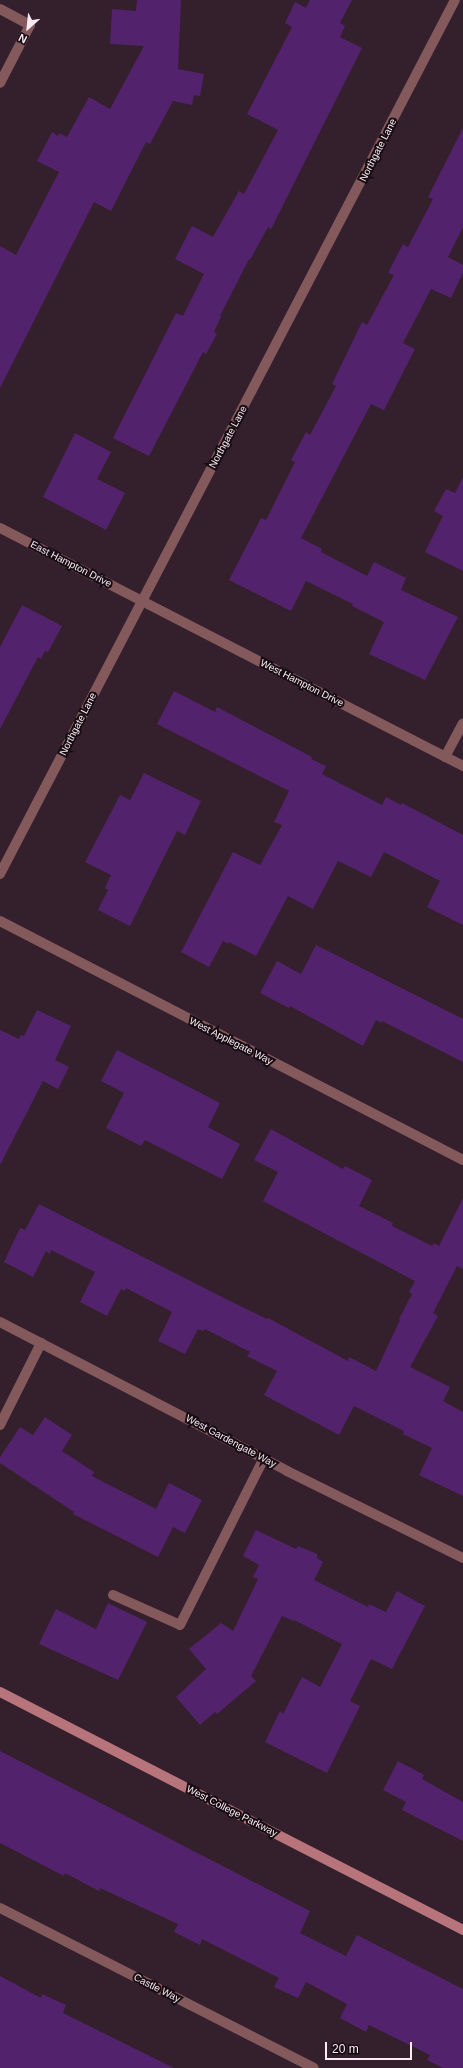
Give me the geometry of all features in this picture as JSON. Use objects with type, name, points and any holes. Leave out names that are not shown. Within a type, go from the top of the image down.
[{"type":"main road","name":"West College Parkway","points":[[0,1692],[463,1930]]},
{"type":"street","name":"Northgate Lane","points":[[0,874],[455,0]]},
{"type":"street","points":[[0,9],[30,25],[0,83]]},
{"type":"street","name":"East Hampton Drive","points":[[0,528],[142,600]]},
{"type":"street","name":"West Hampton Drive","points":[[142,600],[463,766]]},
{"type":"street","points":[[445,757],[463,723]]},
{"type":"street","name":"West Applegate Way","points":[[0,921],[463,1160]]},
{"type":"street","name":"West Gardengate Way","points":[[0,1322],[264,1458],[463,1558]]},
{"type":"street","points":[[0,1425],[41,1343]]},
{"type":"street","points":[[113,1595],[180,1624],[264,1458]]},
{"type":"street","name":"Castle Way","points":[[0,1908],[314,2068]]},
{"type":"building","points":[[137,0],[181,0],[178,69],[204,74],[200,96],[194,95],[192,105],[173,101],[150,144],[146,142],[111,211],[94,202],[0,388],[0,246],[16,255],[59,172],[37,161],[52,132],[58,136],[59,133],[67,137],[89,97],[110,109],[144,46],[110,44],[112,9],[136,11]]},
{"type":"building","points":[[310,0],[352,0],[340,23],[345,26],[340,37],[362,48],[271,229],[268,227],[250,260],[249,259],[220,316],[221,317],[214,332],[217,334],[206,354],[203,352],[149,456],[113,438],[176,313],[183,316],[204,274],[175,259],[192,226],[213,237],[239,191],[244,194],[278,130],[247,114],[292,27],[285,23],[295,2],[306,8]]},
{"type":"building","points":[[463,128],[463,227],[448,257],[463,265],[463,273],[451,298],[431,289],[403,343],[415,349],[384,410],[371,404],[301,538],[322,549],[321,552],[367,576],[374,562],[406,578],[401,590],[458,617],[425,680],[369,654],[384,622],[352,606],[353,604],[306,581],[291,611],[229,580],[261,518],[266,520],[295,462],[291,460],[306,432],[310,435],[336,386],[332,384],[362,322],[367,325],[394,275],[388,273],[403,244],[408,247],[433,199],[428,197]]},
{"type":"building","points":[[75,433],[111,452],[97,479],[125,493],[106,530],[43,497]]},
{"type":"building","points":[[463,477],[463,571],[425,552],[443,516],[434,511],[446,489],[455,493]]},
{"type":"building","points":[[22,605],[62,626],[48,652],[45,651],[41,659],[38,657],[0,729],[0,647]]},
{"type":"building","points":[[174,691],[215,712],[217,707],[312,757],[311,759],[326,766],[322,774],[382,805],[386,797],[401,805],[402,803],[463,835],[463,925],[427,907],[440,881],[384,852],[371,877],[338,861],[313,909],[288,896],[256,956],[229,942],[228,944],[223,941],[209,967],[181,952],[233,852],[260,865],[282,825],[274,822],[289,791],[157,724]]},
{"type":"building","points":[[144,773],[201,801],[185,835],[177,831],[130,926],[98,910],[108,890],[105,888],[111,875],[85,862],[120,795],[130,800]]},
{"type":"building","points":[[316,945],[463,1019],[463,1062],[382,1021],[381,1023],[376,1020],[363,1046],[290,1006],[289,1008],[260,993],[277,961],[301,974]]},
{"type":"building","points":[[37,1010],[71,1026],[55,1060],[69,1067],[58,1089],[43,1081],[0,1165],[0,1030],[19,1039],[21,1035],[24,1036]]},
{"type":"building","points":[[117,1050],[220,1103],[208,1127],[240,1144],[222,1179],[145,1140],[141,1146],[106,1128],[124,1093],[101,1081]]},
{"type":"building","points":[[271,1129],[343,1169],[345,1166],[372,1180],[359,1206],[393,1223],[392,1226],[432,1246],[434,1243],[439,1246],[463,1198],[463,1269],[457,1266],[433,1313],[438,1316],[410,1367],[450,1387],[443,1401],[463,1412],[463,1496],[419,1475],[432,1448],[403,1434],[404,1431],[354,1406],[339,1435],[264,1395],[277,1371],[247,1356],[250,1352],[205,1329],[203,1331],[198,1329],[185,1354],[158,1341],[172,1312],[126,1288],[125,1291],[121,1289],[107,1316],[80,1302],[95,1272],[51,1250],[50,1254],[46,1251],[33,1277],[4,1262],[20,1228],[25,1230],[39,1204],[226,1299],[267,1319],[268,1318],[348,1361],[349,1357],[376,1371],[412,1294],[409,1292],[415,1281],[263,1201],[278,1172],[254,1160]]},
{"type":"building","points":[[45,1417],[72,1435],[62,1451],[94,1472],[92,1476],[156,1509],[169,1483],[202,1500],[185,1533],[173,1527],[158,1557],[73,1514],[74,1512],[0,1463],[0,1457],[20,1427],[33,1435]]},
{"type":"building","points":[[256,1530],[296,1549],[298,1546],[317,1554],[317,1558],[323,1562],[314,1580],[368,1607],[369,1604],[386,1612],[397,1591],[425,1606],[392,1669],[371,1659],[350,1701],[360,1706],[327,1773],[265,1742],[280,1711],[283,1714],[302,1677],[320,1687],[342,1644],[294,1620],[282,1616],[251,1676],[256,1681],[217,1714],[215,1712],[200,1725],[176,1697],[206,1669],[189,1649],[221,1623],[233,1631],[258,1579],[253,1577],[259,1565],[243,1556]]},
{"type":"building","points":[[108,1603],[147,1622],[118,1680],[39,1644],[56,1609],[96,1629]]},
{"type":"building","points":[[0,1751],[310,1911],[300,1933],[346,1956],[357,1935],[463,1989],[463,2068],[443,2068],[427,2060],[430,2055],[369,2025],[366,2032],[340,2018],[347,2004],[306,1982],[298,1998],[274,1987],[279,1978],[202,1939],[200,1945],[174,1932],[178,1924],[100,1888],[99,1891],[65,1873],[64,1876],[0,1843]]},
{"type":"building","points":[[398,1761],[424,1775],[422,1779],[463,1802],[463,1841],[402,1810],[406,1802],[383,1790]]},
{"type":"building","points":[[0,1976],[41,1998],[42,1994],[66,2005],[63,2013],[174,2068],[0,2068]]}]
